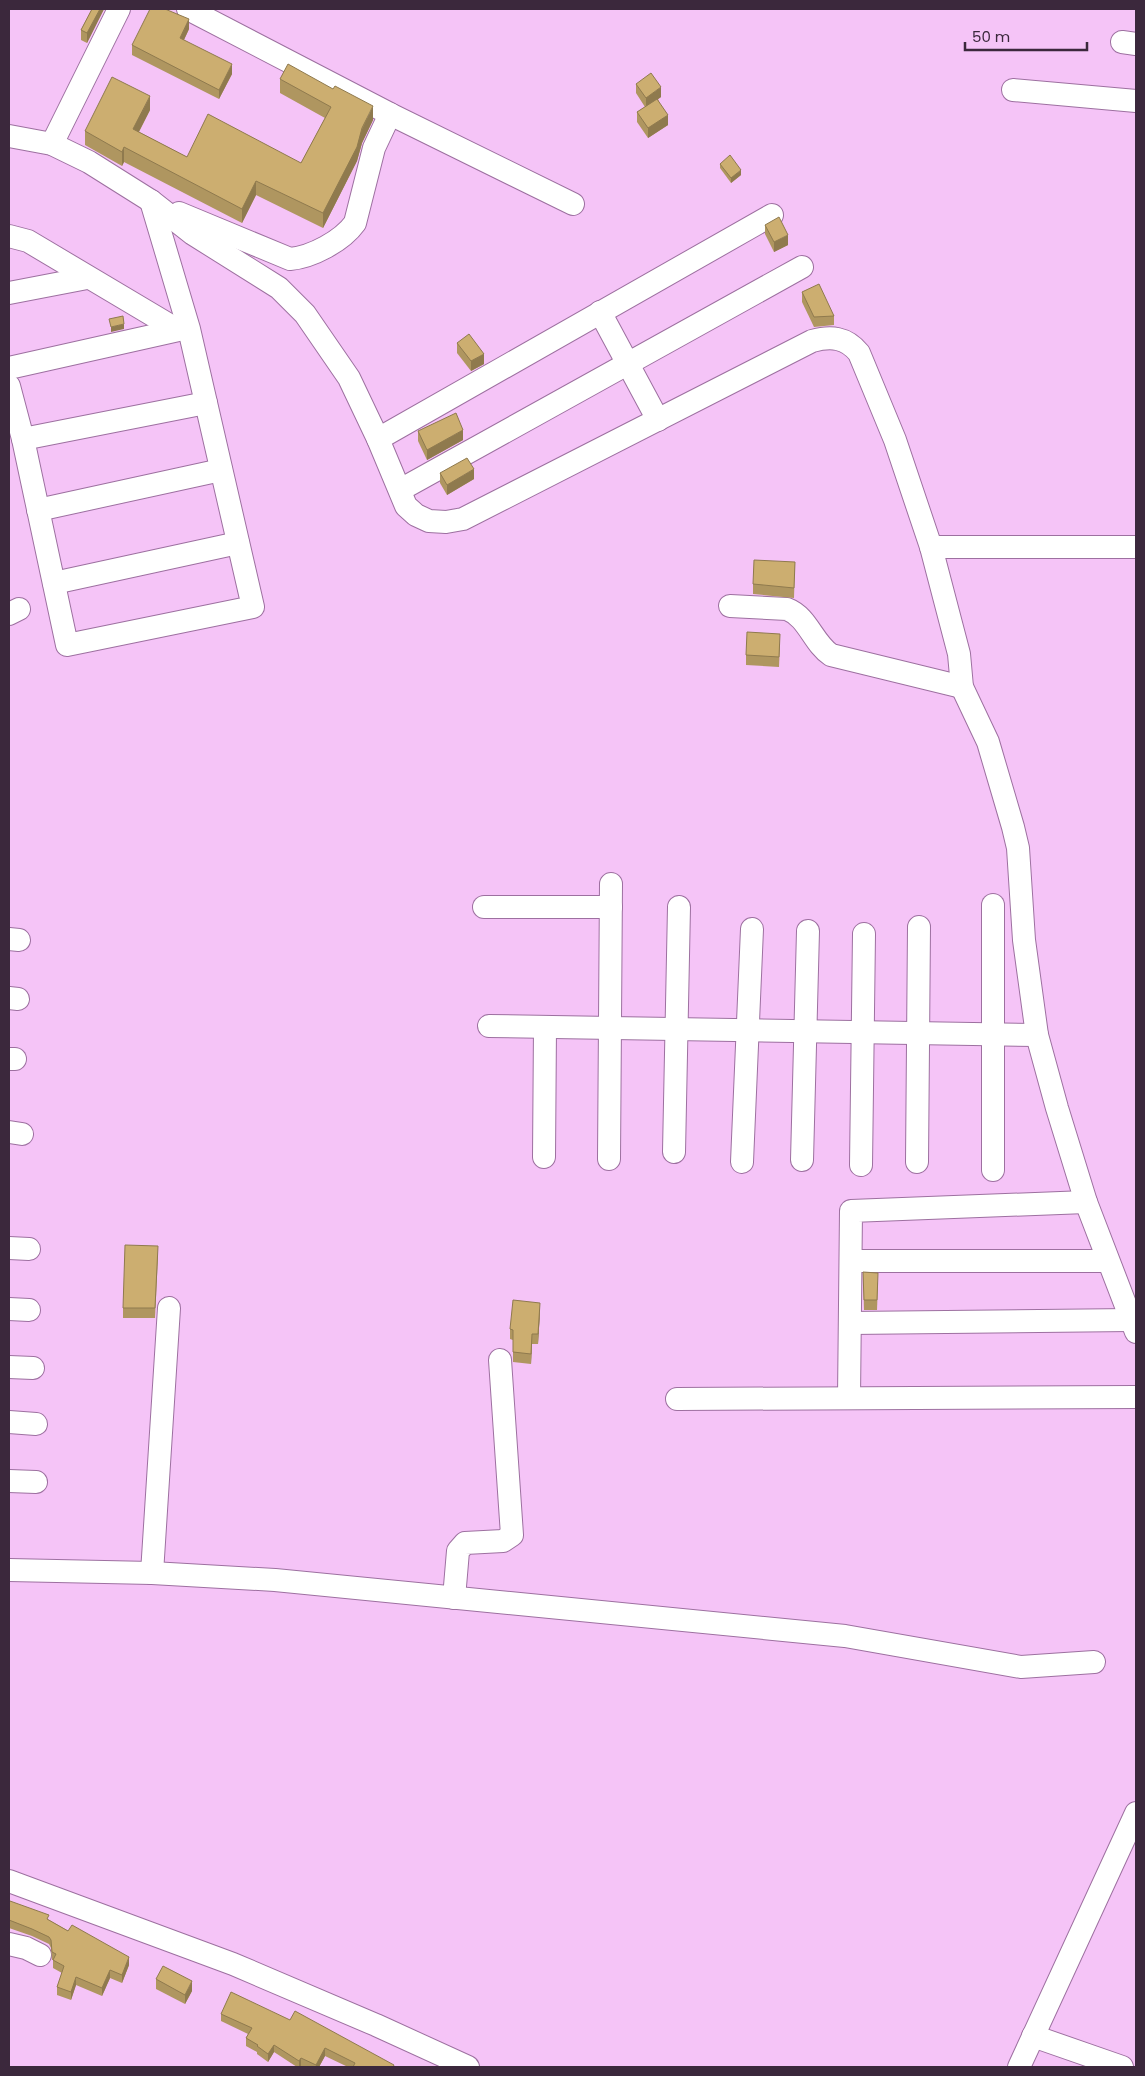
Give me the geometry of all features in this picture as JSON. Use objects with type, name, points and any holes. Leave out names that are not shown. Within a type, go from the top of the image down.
[{"type":"street","points":[[52,144],[119,9]]},
{"type":"street","points":[[188,9],[390,114],[573,204]]},
{"type":"street","points":[[1013,90],[1136,101]]},
{"type":"street","points":[[151,201],[290,259],[303,258],[348,233],[355,223],[374,148],[390,114]]},
{"type":"street","points":[[9,136],[52,144],[89,162],[151,201],[193,234],[280,288],[294,300],[348,378],[378,438],[406,506],[416,515],[430,521],[446,522],[463,519],[812,341],[824,338],[845,340],[859,353],[895,440],[931,547],[959,654],[962,686],[988,742],[1018,848],[1024,940],[1037,1034],[1057,1108],[1086,1202],[1107,1261],[1134,1326],[850,1323]]},
{"type":"street","points":[[9,386],[23,439],[67,645],[253,607],[206,404],[182,329],[151,201]]},
{"type":"street","points":[[378,438],[772,215]]},
{"type":"street","points":[[9,236],[28,241],[87,278],[182,329]]},
{"type":"street","points":[[400,490],[802,267]]},
{"type":"street","points":[[9,293],[87,278]]},
{"type":"street","points":[[600,312],[658,420]]},
{"type":"street","points":[[9,368],[182,329]]},
{"type":"street","points":[[23,439],[206,404]]},
{"type":"street","points":[[38,510],[221,470]]},
{"type":"street","points":[[54,583],[238,543]]},
{"type":"street","points":[[931,547],[1136,547]]},
{"type":"street","points":[[730,606],[787,609],[795,612],[819,645],[831,655],[962,686]]},
{"type":"street","points":[[610,1159],[612,1028],[611,884]]},
{"type":"street","points":[[993,904],[993,1170]]},
{"type":"street","points":[[484,907],[611,907]]},
{"type":"street","points":[[674,1152],[679,907]]},
{"type":"street","points":[[917,1162],[919,927]]},
{"type":"street","points":[[742,1162],[752,930]]},
{"type":"street","points":[[802,1160],[808,931]]},
{"type":"street","points":[[860,1165],[864,934]]},
{"type":"street","points":[[489,1026],[1037,1034]]},
{"type":"street","points":[[544,1157],[545,1027]]},
{"type":"street","points":[[849,1398],[851,1211],[1086,1202]]},
{"type":"street","points":[[851,1262],[1107,1261]]},
{"type":"street","points":[[152,1573],[169,1308]]},
{"type":"street","points":[[454,1598],[458,1551],[464,1544],[503,1541],[512,1535],[500,1360]]},
{"type":"street","points":[[9,1367],[33,1368]]},
{"type":"street","points":[[677,1399],[1136,1397]]},
{"type":"street","points":[[9,1422],[36,1424]]},
{"type":"street","points":[[9,1481],[36,1482]]},
{"type":"street","points":[[9,1570],[152,1573],[275,1580],[845,1636],[1021,1666],[1094,1662]]},
{"type":"street","points":[[1019,2067],[1136,1813]]},
{"type":"street","points":[[9,1882],[233,1964],[376,2025],[468,2067]]},
{"type":"street","points":[[9,1944],[26,1948],[40,1955]]},
{"type":"street","points":[[1033,2036],[1122,2067]]},
{"type":"building","points":[[92,9],[100,9],[87,33],[81,30]]},
{"type":"building","points":[[150,9],[165,9],[189,19],[180,38],[232,64],[219,90],[132,45]]},
{"type":"building","points":[[288,64],[333,89],[335,86],[373,106],[362,128],[357,147],[323,213],[256,181],[242,209],[124,147],[122,152],[85,131],[112,77],[150,96],[133,129],[187,157],[208,114],[301,163],[331,107],[280,79]]},
{"type":"building","points":[[651,73],[661,87],[646,98],[636,84]]},
{"type":"building","points":[[657,99],[668,115],[648,128],[637,112]]},
{"type":"building","points":[[730,155],[741,170],[731,178],[720,164]]},
{"type":"building","points":[[779,217],[788,235],[774,242],[765,225]]},
{"type":"building","points":[[819,284],[834,316],[814,317],[802,292]]},
{"type":"building","points":[[123,316],[124,324],[111,327],[109,319]]},
{"type":"building","points":[[469,334],[484,354],[471,361],[457,343]]},
{"type":"building","points":[[456,413],[463,430],[427,450],[418,431]]},
{"type":"building","points":[[467,458],[474,469],[447,485],[440,473]]},
{"type":"building","points":[[754,560],[795,562],[794,588],[753,584]]},
{"type":"building","points":[[747,632],[780,634],[779,657],[746,655]]},
{"type":"building","points":[[125,1245],[158,1246],[155,1308],[123,1308]]},
{"type":"building","points":[[863,1272],[878,1273],[877,1300],[864,1300]]},
{"type":"building","points":[[513,1300],[540,1303],[538,1334],[532,1334],[531,1354],[513,1352],[513,1330],[510,1329]]},
{"type":"building","points":[[10,1901],[49,1915],[47,1919],[68,1931],[72,1925],[129,1957],[122,1975],[110,1970],[102,1988],[76,1977],[71,1992],[57,1987],[64,1966],[53,1960],[56,1954],[52,1952],[51,1940],[49,1937],[9,1920]]},
{"type":"building","points":[[163,1966],[192,1981],[185,1995],[156,1979]]},
{"type":"building","points":[[231,1992],[290,2020],[295,2011],[394,2065],[393,2067],[353,2067],[355,2063],[325,2048],[316,2065],[301,2058],[299,2061],[274,2045],[268,2054],[246,2038],[252,2028],[221,2014]]}]
